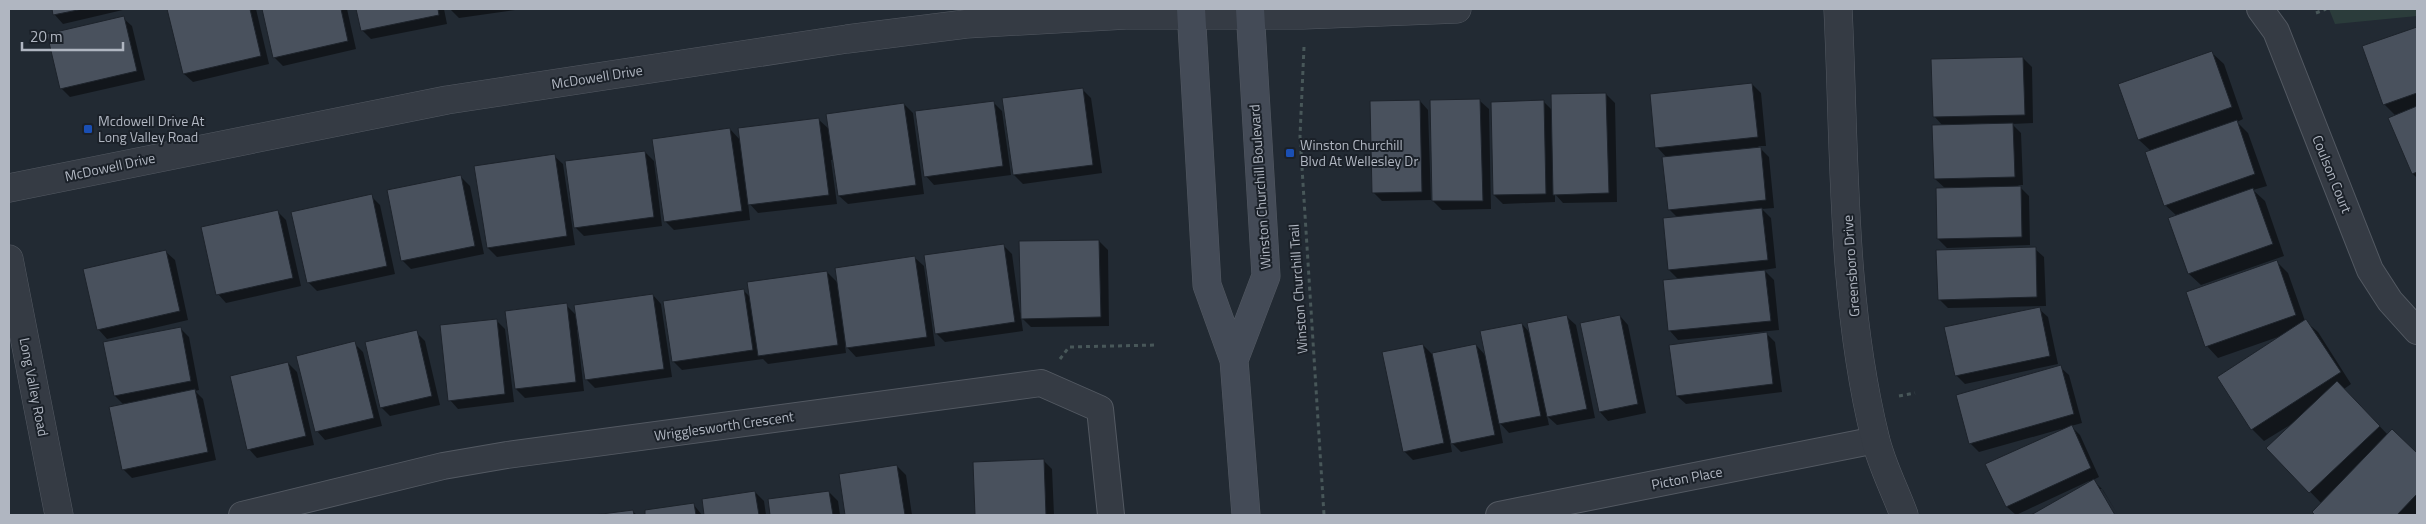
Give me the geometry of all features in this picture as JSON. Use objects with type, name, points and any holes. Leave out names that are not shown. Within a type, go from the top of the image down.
[{"type":"main road","name":"Winston Churchill Boulevard","points":[[1191,12],[1207,284],[1234,360],[1246,515]]},
{"type":"main road","name":"Winston Churchill Boulevard","points":[[1234,360],[1266,276],[1250,12]]},
{"type":"street","name":"McDowell Drive","points":[[9,188],[447,100],[847,39],[966,24],[1022,19],[1191,12],[1457,9]]},
{"type":"street","name":"Greensboro Drive","points":[[1838,9],[1844,173],[1856,347],[1876,440],[1904,515]]},
{"type":"street","name":"Coulson Court","points":[[2260,9],[2276,32],[2370,270],[2390,301],[2417,332]]},
{"type":"street","name":"Long Valley Road","points":[[9,260],[59,515]]},
{"type":"street","name":"Wrigglesworth Crescent","points":[[242,515],[470,461],[1041,382]]},
{"type":"street","points":[[1041,382],[1100,409],[1111,515]]},
{"type":"street","name":"Picton Place","points":[[1500,515],[1876,440]]},
{"type":"path","points":[[2316,13],[2326,9]]},
{"type":"path","name":"Winston Churchill Trail","points":[[1304,61],[1300,136],[1324,515]]},
{"type":"path","points":[[1041,382],[1069,347],[1157,345]]},
{"type":"path","points":[[1894,397],[1915,393]]},
{"type":"shaded area","points":[[2329,9],[2417,9],[2417,16],[2335,24]]},
{"type":"building","points":[[52,9],[83,9],[53,15]]},
{"type":"building","points":[[167,9],[250,9],[261,56],[183,74]]},
{"type":"building","points":[[262,9],[341,9],[348,41],[273,58]]},
{"type":"building","points":[[356,9],[438,9],[439,15],[361,31]]},
{"type":"building","points":[[124,16],[137,71],[60,89],[47,34]]},
{"type":"building","points":[[2417,27],[2417,93],[2383,105],[2362,46]]},
{"type":"building","points":[[2212,51],[2232,107],[2138,140],[2118,84]]},
{"type":"building","points":[[2023,57],[2025,115],[1933,117],[1931,59]]},
{"type":"building","points":[[1752,83],[1758,137],[1655,148],[1650,94]]},
{"type":"building","points":[[1083,88],[1093,165],[1013,175],[1002,98]]},
{"type":"building","points":[[1606,93],[1609,193],[1553,195],[1551,94]]},
{"type":"building","points":[[1480,99],[1483,201],[1432,201],[1430,100]]},
{"type":"building","points":[[1420,100],[1422,192],[1372,193],[1370,101]]},
{"type":"building","points":[[1544,100],[1546,194],[1493,195],[1491,102]]},
{"type":"building","points":[[994,101],[1003,166],[924,177],[915,111]]},
{"type":"building","points":[[904,103],[916,185],[838,196],[826,114]]},
{"type":"building","points":[[2417,106],[2417,172],[2412,174],[2388,118]]},
{"type":"building","points":[[819,118],[829,195],[748,205],[738,128]]},
{"type":"building","points":[[2237,120],[2255,174],[2164,206],[2145,152]]},
{"type":"building","points":[[2013,123],[2015,177],[1934,179],[1932,125]]},
{"type":"building","points":[[730,128],[742,211],[664,222],[652,139]]},
{"type":"building","points":[[1761,147],[1766,200],[1668,210],[1662,157]]},
{"type":"building","points":[[645,151],[654,217],[574,228],[565,161]]},
{"type":"building","points":[[555,154],[567,236],[487,248],[474,166]]},
{"type":"building","points":[[461,175],[475,246],[401,261],[387,190]]},
{"type":"building","points":[[2021,186],[2022,237],[1937,239],[1936,188]]},
{"type":"building","points":[[2253,188],[2273,244],[2188,274],[2168,218]]},
{"type":"building","points":[[372,194],[387,266],[307,283],[291,212]]},
{"type":"building","points":[[1762,208],[1768,260],[1668,270],[1663,218]]},
{"type":"building","points":[[278,210],[293,278],[216,295],[201,227]]},
{"type":"building","points":[[1099,240],[1101,317],[1021,319],[1019,241]]},
{"type":"building","points":[[1004,244],[1015,322],[935,334],[924,255]]},
{"type":"building","points":[[2036,247],[2037,297],[1938,300],[1936,250]]},
{"type":"building","points":[[166,250],[180,311],[97,330],[83,269]]},
{"type":"building","points":[[915,256],[927,337],[846,348],[835,268]]},
{"type":"building","points":[[2277,260],[2296,315],[2205,347],[2186,292]]},
{"type":"building","points":[[1765,270],[1771,321],[1668,331],[1663,280]]},
{"type":"building","points":[[827,271],[838,345],[758,356],[747,282]]},
{"type":"building","points":[[744,289],[753,350],[672,362],[663,301]]},
{"type":"building","points":[[653,294],[664,369],[585,380],[574,305]]},
{"type":"building","points":[[567,303],[576,382],[515,389],[505,311]]},
{"type":"building","points":[[2040,307],[2050,356],[1955,376],[1944,327]]},
{"type":"building","points":[[1567,315],[1587,409],[1547,417],[1527,323]]},
{"type":"building","points":[[1620,315],[1638,404],[1599,412],[1580,323]]},
{"type":"building","points":[[497,319],[505,394],[448,401],[440,325]]},
{"type":"building","points":[[2306,319],[2341,372],[2251,430],[2217,377]]},
{"type":"building","points":[[1522,323],[1541,416],[1499,424],[1480,331]]},
{"type":"building","points":[[181,327],[191,381],[114,396],[103,342]]},
{"type":"building","points":[[417,330],[432,396],[380,408],[365,342]]},
{"type":"building","points":[[1767,332],[1773,384],[1676,396],[1669,345]]},
{"type":"building","points":[[355,341],[374,418],[315,432],[296,356]]},
{"type":"building","points":[[1423,344],[1444,443],[1403,452],[1382,352]]},
{"type":"building","points":[[1476,344],[1495,435],[1451,444],[1432,353]]},
{"type":"building","points":[[288,362],[306,436],[247,450],[230,376]]},
{"type":"building","points":[[2061,365],[2074,414],[1969,444],[1956,395]]},
{"type":"building","points":[[2337,381],[2380,426],[2309,493],[2266,448]]},
{"type":"building","points":[[195,389],[208,452],[122,470],[109,407]]},
{"type":"building","points":[[2072,425],[2091,468],[2006,507],[1985,464]]},
{"type":"building","points":[[2392,429],[2417,453],[2417,494],[2397,515],[2315,515],[2312,512]]},
{"type":"building","points":[[1044,459],[1046,515],[975,515],[973,462]]},
{"type":"building","points":[[897,465],[905,515],[845,515],[839,474]]},
{"type":"building","points":[[2094,479],[2115,515],[2031,515]]},
{"type":"building","points":[[755,491],[759,515],[704,515],[702,499]]},
{"type":"building","points":[[829,491],[833,515],[770,515],[768,499]]},
{"type":"building","points":[[694,503],[696,515],[645,515],[645,510]]},
{"type":"building","points":[[633,510],[634,515],[594,515]]},
{"type":"place","name":"Mcdowell Drive At Long Valley Road","points":[[88,129]]},
{"type":"place","name":"Winston Churchill Blvd At Wellesley Dr","points":[[1290,153]]}]
